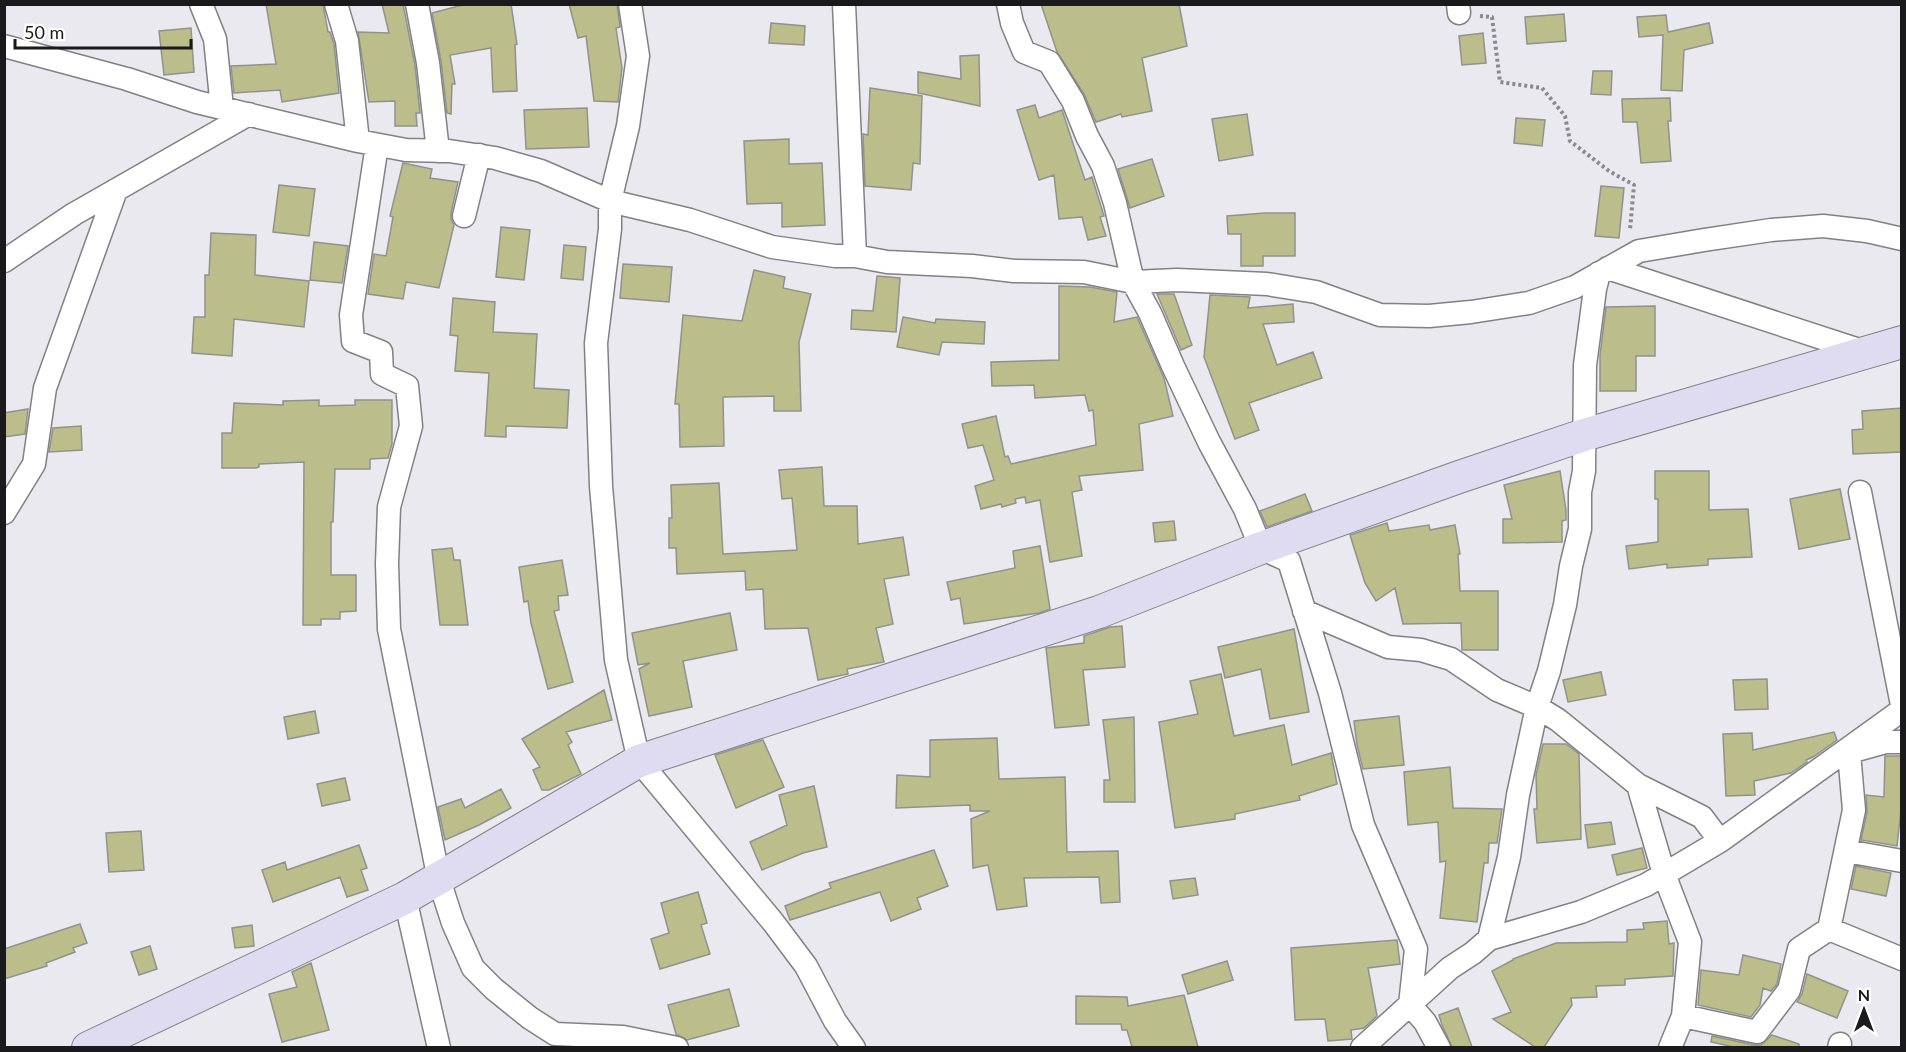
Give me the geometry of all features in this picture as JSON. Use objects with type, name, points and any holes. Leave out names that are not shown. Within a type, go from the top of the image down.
[{"type":"street","points":[[201,4],[215,39],[222,108]]},
{"type":"street","points":[[336,4],[347,40],[368,143],[351,315],[353,341],[381,352],[382,374],[407,386],[411,426],[389,507],[387,564],[389,629],[439,880],[453,923],[473,968],[494,989],[555,1034],[623,1037],[677,1047]]},
{"type":"street","points":[[417,4],[429,63],[438,151]]},
{"type":"street","points":[[630,4],[638,56],[628,126],[610,201],[610,229],[596,343],[601,486],[616,660],[639,761],[773,922],[806,966],[835,1021],[854,1047]]},
{"type":"street","points":[[844,4],[855,256]]},
{"type":"street","points":[[1008,4],[1012,23],[1024,52],[1049,62],[1073,101],[1087,136],[1103,166],[1115,203],[1132,282],[1150,314],[1209,442],[1245,509],[1261,548],[1289,561],[1330,693],[1363,825],[1416,949],[1410,1005],[1425,1022],[1439,1047]]},
{"type":"street","points":[[4,46],[128,79],[222,108],[368,143],[406,150],[438,151],[495,158],[541,171],[610,201],[690,220],[772,247],[920,265],[972,266],[1014,271],[1084,272],[1132,282],[1177,280],[1267,284],[1316,292],[1380,315],[1429,316],[1530,303],[1575,287],[1639,251],[1771,230],[1823,226],[1902,238]]},
{"type":"street","points":[[4,261],[74,214],[249,114]]},
{"type":"street","points":[[464,216],[479,156]]},
{"type":"street","points":[[4,513],[34,464],[45,388],[116,190]]},
{"type":"street","points":[[1611,267],[1865,352]]},
{"type":"street","points":[[1489,939],[1509,856],[1518,795],[1537,707],[1549,671],[1565,605],[1580,529],[1580,492],[1584,471],[1585,366],[1594,289],[1611,267]]},
{"type":"street","points":[[88,1047],[405,898],[639,761],[1100,612],[1261,548],[1584,435],[1902,342]]},
{"type":"street","points":[[1860,492],[1902,705]]},
{"type":"street","points":[[1304,611],[1388,647],[1421,650],[1451,658],[1497,690],[1537,707],[1558,720],[1638,786],[1702,817],[1720,841]]},
{"type":"street","points":[[1362,1047],[1450,968],[1489,939],[1581,912],[1646,885],[1720,841],[1844,754],[1902,710]]},
{"type":"street","points":[[1844,754],[1886,742],[1902,742]]},
{"type":"street","points":[[1683,1016],[1757,1032],[1789,990],[1798,949],[1829,929],[1854,810],[1844,754]]},
{"type":"street","points":[[1638,786],[1664,874],[1690,942],[1683,1016],[1670,1047]]},
{"type":"street","points":[[1846,851],[1902,861]]},
{"type":"street","points":[[405,898],[439,1047]]},
{"type":"street","points":[[1829,929],[1902,959]]},
{"type":"path","points":[[1458,9],[1492,17],[1500,82],[1542,88],[1565,116],[1570,141],[1609,171],[1634,185],[1611,267]]},
{"type":"building","points":[[266,4],[323,4],[328,32],[334,44],[339,93],[282,102],[280,90],[234,93],[231,66],[276,64]]},
{"type":"building","points":[[382,4],[403,4],[415,65],[420,113],[416,113],[417,126],[395,126],[395,101],[369,102],[358,32],[389,33]]},
{"type":"building","points":[[466,4],[511,4],[517,44],[515,45],[517,91],[493,92],[491,48],[450,55],[455,84],[452,84],[451,114],[447,113],[432,13]]},
{"type":"building","points":[[569,4],[617,4],[620,27],[616,28],[622,68],[618,102],[594,101],[586,36],[578,38]]},
{"type":"building","points":[[1041,4],[1179,4],[1187,46],[1142,58],[1152,111],[1122,117],[1121,114],[1096,122],[1084,94],[1057,52]]},
{"type":"building","points":[[1564,14],[1566,41],[1527,44],[1525,17]]},
{"type":"building","points":[[1666,15],[1668,32],[1709,23],[1713,43],[1684,50],[1682,91],[1661,90],[1663,35],[1639,37],[1637,17]]},
{"type":"building","points":[[771,23],[805,26],[804,45],[769,43]]},
{"type":"building","points":[[191,28],[194,72],[164,75],[159,31]]},
{"type":"building","points":[[1483,33],[1486,63],[1462,65],[1459,36]]},
{"type":"building","points":[[979,55],[980,106],[918,93],[918,72],[961,79],[960,56]]},
{"type":"building","points":[[1593,71],[1612,71],[1611,95],[1591,94]]},
{"type":"building","points":[[870,88],[922,96],[920,164],[913,163],[911,190],[865,186],[863,134],[868,135]]},
{"type":"building","points":[[1670,98],[1671,121],[1668,121],[1671,161],[1641,163],[1637,122],[1623,122],[1622,99]]},
{"type":"building","points":[[1035,105],[1039,118],[1062,110],[1085,180],[1092,177],[1104,216],[1100,217],[1106,236],[1088,240],[1082,217],[1059,219],[1054,175],[1039,180],[1017,110]]},
{"type":"building","points":[[587,108],[589,147],[526,149],[524,110]]},
{"type":"building","points":[[1247,114],[1253,155],[1219,161],[1212,119]]},
{"type":"building","points":[[1516,118],[1545,120],[1542,146],[1514,143]]},
{"type":"building","points":[[789,139],[789,164],[822,163],[825,225],[782,227],[782,203],[747,204],[744,141]]},
{"type":"building","points":[[1152,159],[1164,196],[1130,208],[1118,169]]},
{"type":"building","points":[[403,163],[432,169],[430,178],[458,182],[451,213],[454,225],[439,288],[406,282],[403,299],[368,294],[374,254],[386,256],[393,217],[390,216]]},
{"type":"building","points":[[279,185],[315,189],[309,236],[273,232]]},
{"type":"building","points":[[1601,186],[1624,188],[1619,238],[1595,236]]},
{"type":"building","points":[[1295,213],[1295,256],[1263,256],[1263,266],[1241,266],[1241,234],[1228,234],[1227,216]]},
{"type":"building","points":[[501,227],[530,230],[524,280],[496,277]]},
{"type":"building","points":[[211,233],[256,235],[255,275],[309,281],[304,327],[234,319],[232,356],[192,353],[194,317],[205,317],[205,275],[209,275]]},
{"type":"building","points":[[314,242],[348,246],[342,283],[310,280]]},
{"type":"building","points":[[564,245],[586,247],[583,280],[561,278]]},
{"type":"building","points":[[623,264],[672,267],[669,302],[620,298]]},
{"type":"building","points":[[754,270],[785,277],[783,288],[811,294],[799,342],[801,411],[774,411],[774,396],[723,397],[724,446],[680,447],[679,404],[675,404],[683,315],[742,321]]},
{"type":"building","points":[[877,276],[900,278],[896,332],[851,329],[852,310],[873,311]]},
{"type":"building","points":[[1059,286],[1090,287],[1117,292],[1114,322],[1137,317],[1164,378],[1173,416],[1139,424],[1143,470],[1079,476],[1082,490],[1072,492],[1082,556],[1050,562],[1040,500],[1026,503],[1025,497],[1015,499],[1016,503],[1002,507],[1001,504],[981,509],[975,486],[994,480],[983,445],[968,448],[962,424],[996,416],[1005,457],[1008,456],[1011,464],[1096,445],[1093,410],[1089,411],[1085,395],[1035,398],[1034,385],[992,386],[991,362],[1059,360]]},
{"type":"building","points":[[1157,294],[1174,294],[1192,345],[1181,350]]},
{"type":"building","points":[[1210,295],[1250,297],[1248,308],[1293,304],[1294,322],[1263,324],[1277,365],[1313,352],[1322,378],[1249,403],[1259,430],[1235,439],[1204,357]]},
{"type":"building","points":[[453,298],[495,302],[493,332],[537,334],[534,388],[569,390],[567,428],[506,426],[506,437],[485,436],[489,373],[455,371],[458,336],[450,335]]},
{"type":"building","points":[[1655,306],[1655,356],[1636,356],[1636,391],[1600,391],[1600,355],[1606,307]]},
{"type":"building","points":[[903,317],[935,323],[936,319],[985,322],[984,344],[942,342],[939,355],[897,347]]},
{"type":"building","points":[[319,400],[319,406],[355,405],[355,400],[392,400],[392,444],[388,458],[370,459],[370,469],[335,469],[333,522],[331,522],[331,575],[356,575],[356,611],[340,612],[340,619],[321,619],[321,625],[303,625],[304,462],[259,464],[256,468],[222,468],[222,433],[232,433],[234,403],[283,405],[283,401]]},
{"type":"building","points":[[1902,408],[1902,452],[1853,454],[1852,430],[1863,429],[1862,411]]},
{"type":"building","points":[[28,409],[25,434],[4,437],[4,413]]},
{"type":"building","points":[[81,426],[82,450],[49,452],[53,428]]},
{"type":"building","points":[[822,467],[824,506],[857,506],[858,544],[903,537],[909,575],[884,579],[893,624],[876,628],[884,662],[847,669],[848,674],[818,680],[808,628],[765,629],[763,589],[746,590],[745,571],[677,574],[676,548],[669,548],[669,518],[672,518],[671,485],[719,483],[723,554],[797,550],[792,498],[782,499],[779,470]]},
{"type":"building","points":[[1560,471],[1566,510],[1566,520],[1562,521],[1562,542],[1503,543],[1503,519],[1512,519],[1504,485]]},
{"type":"building","points":[[1655,471],[1709,471],[1709,510],[1748,509],[1752,557],[1708,559],[1708,565],[1667,568],[1667,564],[1629,569],[1626,546],[1658,542],[1658,499],[1655,499]]},
{"type":"building","points":[[1840,489],[1850,539],[1799,549],[1790,499]]},
{"type":"building","points":[[1305,494],[1312,511],[1267,527],[1260,511]]},
{"type":"building","points":[[1174,521],[1176,540],[1155,542],[1153,523]]},
{"type":"building","points":[[1387,523],[1389,531],[1429,525],[1430,530],[1455,525],[1460,554],[1458,554],[1460,591],[1498,591],[1498,650],[1462,650],[1461,623],[1403,624],[1395,588],[1376,601],[1365,583],[1350,535]]},
{"type":"building","points":[[1040,546],[1050,609],[1039,613],[964,624],[960,598],[951,600],[947,582],[1015,568],[1013,551]]},
{"type":"building","points":[[452,548],[454,560],[460,560],[468,625],[440,625],[432,550]]},
{"type":"building","points":[[562,560],[568,595],[558,596],[559,610],[554,611],[573,682],[548,689],[531,623],[528,601],[524,602],[519,567]]},
{"type":"building","points":[[730,613],[737,650],[683,661],[692,707],[649,716],[639,669],[650,663],[638,665],[632,633]]},
{"type":"building","points":[[1122,626],[1125,667],[1083,670],[1089,725],[1055,728],[1046,648],[1084,643],[1084,636],[1110,627]]},
{"type":"building","points":[[1294,629],[1309,712],[1270,719],[1261,669],[1225,678],[1218,647]]},
{"type":"building","points":[[1601,672],[1606,695],[1568,702],[1563,680]]},
{"type":"building","points":[[1221,674],[1234,736],[1284,725],[1292,765],[1331,753],[1337,784],[1299,796],[1300,800],[1235,814],[1235,819],[1175,828],[1159,722],[1198,714],[1190,681]]},
{"type":"building","points":[[1767,679],[1768,709],[1735,710],[1733,680]]},
{"type":"building","points":[[604,690],[612,720],[566,732],[572,742],[568,745],[581,774],[549,790],[542,790],[533,770],[540,767],[522,739]]},
{"type":"building","points":[[315,711],[319,733],[288,739],[284,717]]},
{"type":"building","points":[[1399,716],[1404,765],[1363,769],[1354,721]]},
{"type":"building","points":[[1134,717],[1135,802],[1104,802],[1104,780],[1110,780],[1103,720]]},
{"type":"building","points":[[1834,732],[1837,740],[1806,760],[1807,762],[1791,773],[1754,781],[1755,795],[1726,796],[1723,734],[1752,733],[1753,750]]},
{"type":"building","points":[[997,738],[999,779],[1065,777],[1067,852],[1118,851],[1120,902],[1101,903],[1099,877],[1024,878],[1027,906],[997,910],[988,865],[973,868],[971,819],[990,811],[970,811],[970,805],[896,808],[897,775],[930,777],[930,740]]},
{"type":"building","points":[[763,740],[784,787],[736,808],[715,755]]},
{"type":"building","points":[[1543,744],[1566,744],[1579,754],[1581,839],[1537,843],[1534,809],[1537,809],[1536,775]]},
{"type":"building","points":[[1885,756],[1902,756],[1902,801],[1897,846],[1861,840],[1867,812],[1866,795],[1884,797]]},
{"type":"building","points":[[1450,767],[1453,808],[1502,809],[1497,843],[1489,843],[1488,863],[1484,863],[1477,922],[1440,918],[1446,861],[1440,862],[1438,822],[1408,825],[1404,772]]},
{"type":"building","points":[[345,778],[350,800],[322,806],[317,784]]},
{"type":"building","points":[[814,786],[827,847],[803,853],[762,870],[750,842],[787,825],[779,795]]},
{"type":"building","points":[[501,789],[511,808],[445,840],[438,807],[461,799],[465,808]]},
{"type":"building","points":[[1611,822],[1615,844],[1588,848],[1585,825]]},
{"type":"building","points":[[141,831],[144,870],[109,872],[106,833]]},
{"type":"building","points":[[359,845],[367,868],[361,870],[368,890],[347,897],[340,877],[273,902],[262,870],[285,862],[287,870]]},
{"type":"building","points":[[1642,848],[1647,868],[1617,875],[1612,855]]},
{"type":"building","points":[[934,850],[948,886],[917,898],[921,909],[891,921],[880,892],[790,920],[785,906],[831,888],[829,883]]},
{"type":"building","points":[[1856,866],[1891,873],[1886,896],[1851,889]]},
{"type":"building","points":[[1195,878],[1198,895],[1173,899],[1170,881]]},
{"type":"building","points":[[698,892],[707,923],[701,925],[710,954],[660,969],[651,939],[669,933],[661,903]]},
{"type":"building","points":[[1667,921],[1669,944],[1674,943],[1673,976],[1625,979],[1625,985],[1596,986],[1597,997],[1571,998],[1572,1005],[1544,1047],[1535,1047],[1493,1019],[1511,1012],[1492,971],[1513,959],[1556,943],[1627,942],[1627,930],[1644,929],[1643,923]]},
{"type":"building","points":[[80,924],[87,943],[73,948],[75,952],[46,963],[47,966],[4,979],[4,949]]},
{"type":"building","points":[[252,925],[254,946],[235,948],[232,928]]},
{"type":"building","points":[[1397,940],[1400,964],[1368,968],[1377,1016],[1364,1028],[1351,1030],[1352,1039],[1328,1041],[1325,1019],[1295,1020],[1291,948]]},
{"type":"building","points":[[150,946],[157,969],[139,975],[131,952]]},
{"type":"building","points":[[1743,955],[1781,964],[1777,984],[1771,991],[1763,988],[1760,1005],[1751,1017],[1698,1005],[1701,970],[1739,975]]},
{"type":"building","points":[[1227,961],[1233,980],[1188,994],[1182,975]]},
{"type":"building","points":[[311,963],[329,1030],[282,1042],[269,994],[297,987],[292,972]]},
{"type":"building","points":[[1807,974],[1848,991],[1837,1018],[1797,1002],[1802,994]]},
{"type":"building","points":[[729,989],[739,1026],[687,1040],[676,1034],[668,1005]]},
{"type":"building","points":[[1184,995],[1198,1047],[1132,1047],[1127,1030],[1122,1030],[1121,1024],[1076,1024],[1076,996],[1127,997],[1128,1006]]},
{"type":"building","points":[[1458,1008],[1472,1047],[1452,1047],[1442,1025],[1439,1015]]},
{"type":"building","points":[[1772,1035],[1799,1044],[1799,1047],[1734,1047],[1711,1042],[1712,1036],[1761,1045]]}]
